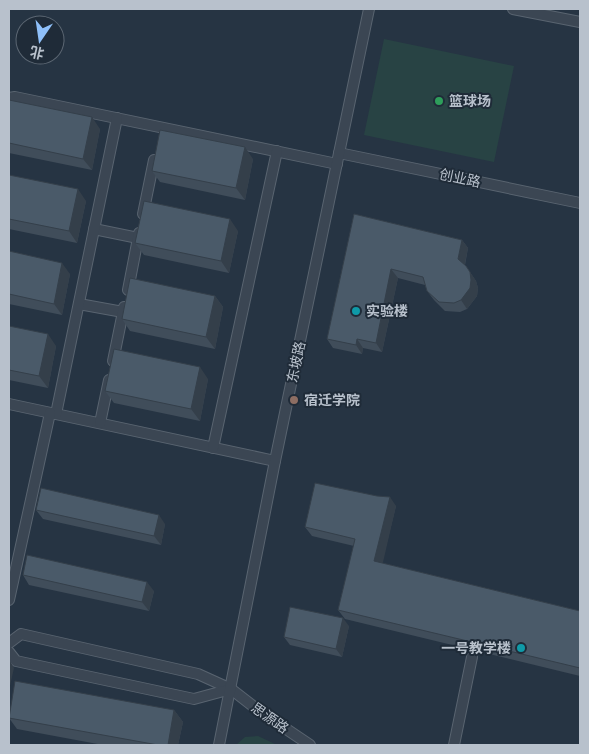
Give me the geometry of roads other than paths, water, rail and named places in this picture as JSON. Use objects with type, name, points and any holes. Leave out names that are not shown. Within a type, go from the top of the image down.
[{"type":"lane","name":"东坡路","points":[[219,745],[368,9]]},
{"type":"lane","points":[[513,9],[580,22]]},
{"type":"lane","name":"创业路","points":[[9,98],[15,97],[117,118],[159,136],[338,158],[580,203]]},
{"type":"lane","points":[[9,600],[79,304],[117,118]]},
{"type":"lane","points":[[100,423],[159,136]]},
{"type":"lane","points":[[213,448],[277,151]]},
{"type":"lane","points":[[94,229],[138,238]]},
{"type":"lane","points":[[79,304],[123,312]]},
{"type":"lane","points":[[9,404],[275,461]]},
{"type":"lane","name":"思源路","points":[[9,643],[21,634],[198,674],[231,689],[258,710],[310,745]]},
{"type":"lane","points":[[9,652],[16,661],[194,699],[231,689]]},
{"type":"lane","points":[[454,745],[472,657]]},
{"type":"place","name":"篮球场","points":[[439,101]]},
{"type":"place","name":"实验楼","points":[[356,311]]},
{"type":"place","name":"宿迁学院","points":[[294,400]]},
{"type":"place","name":"一号教学楼","points":[[521,648]]}]
